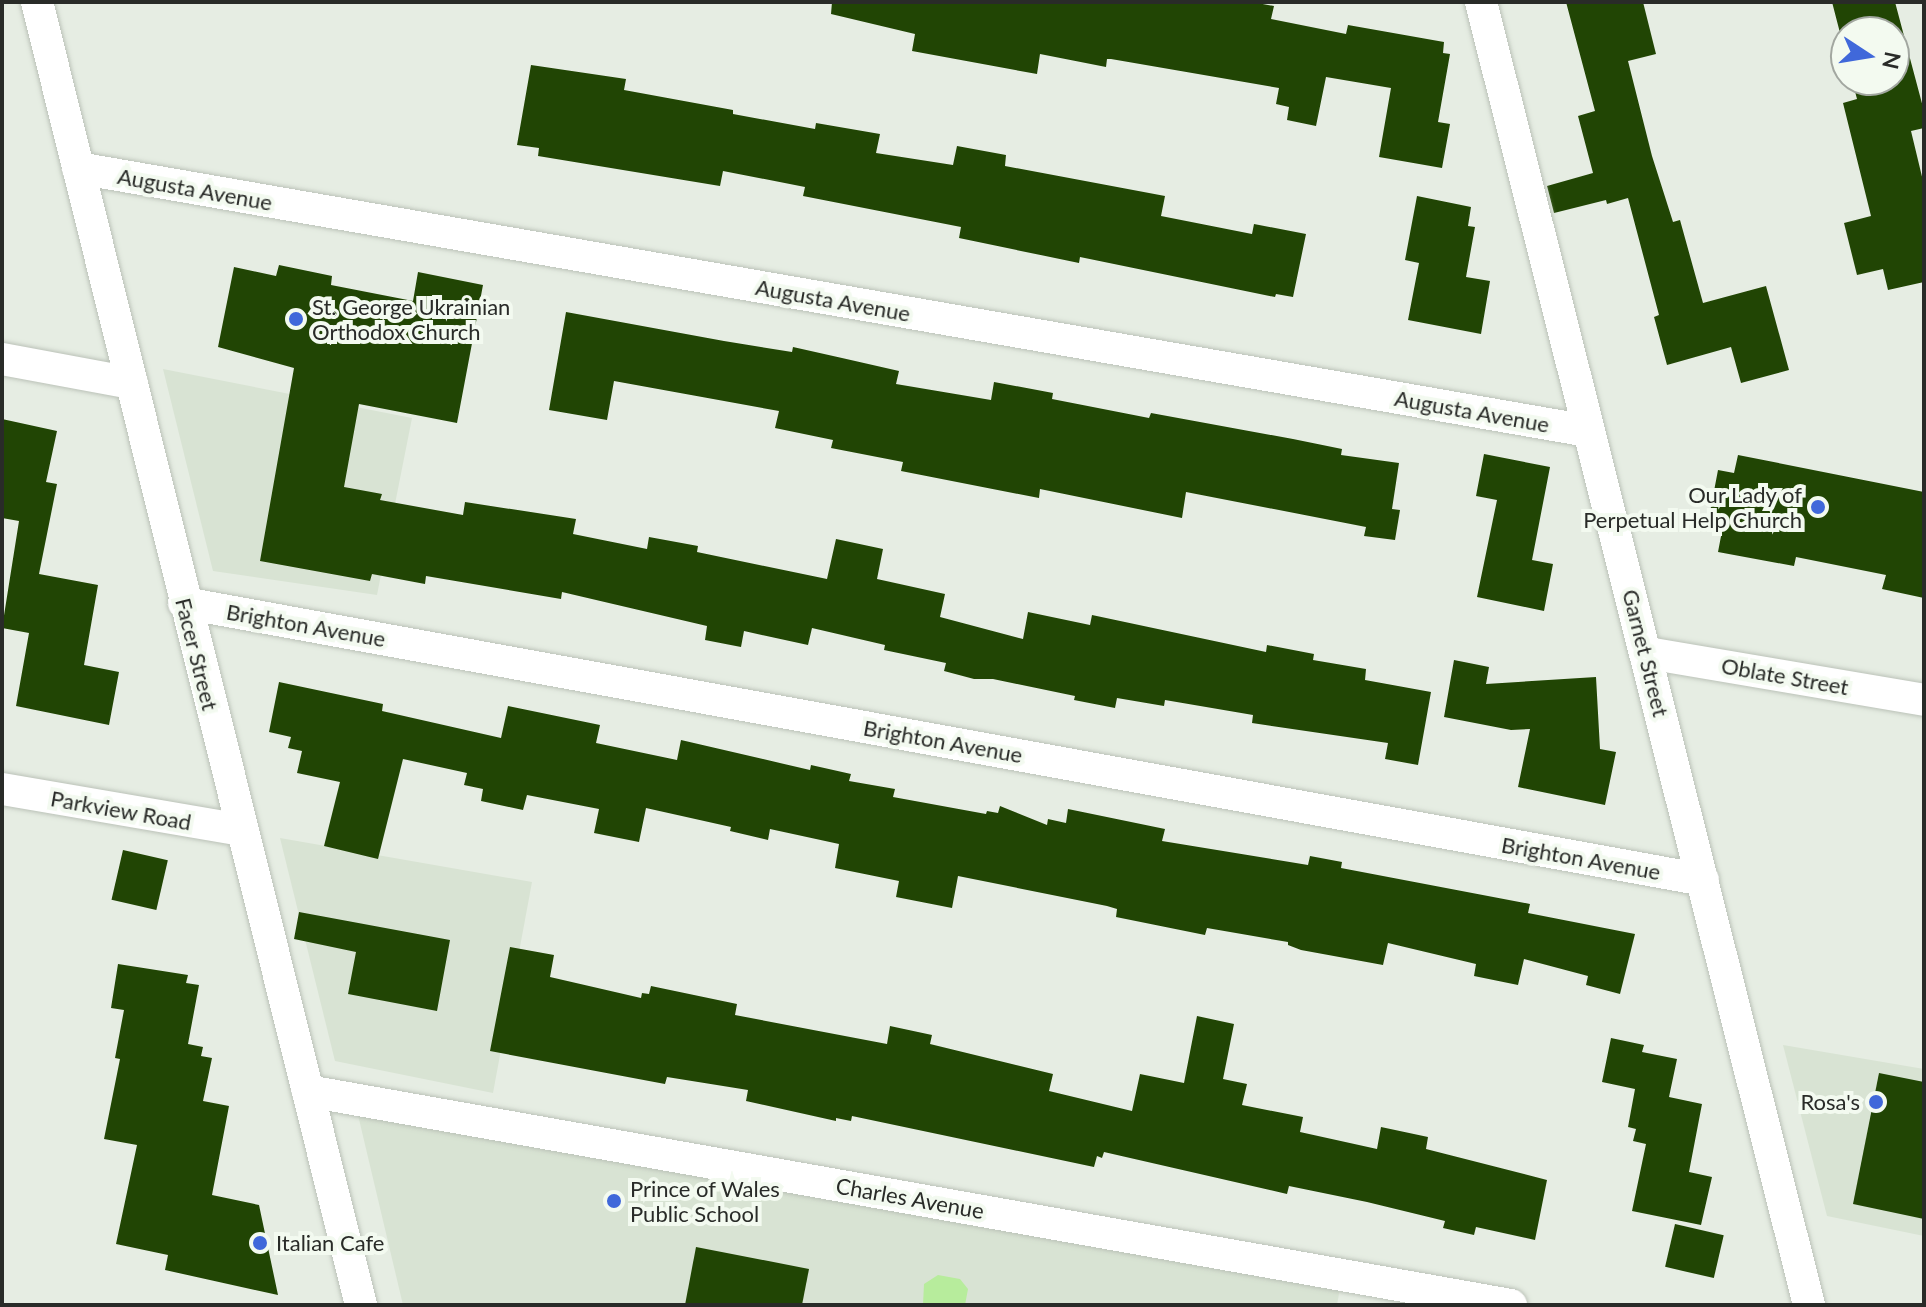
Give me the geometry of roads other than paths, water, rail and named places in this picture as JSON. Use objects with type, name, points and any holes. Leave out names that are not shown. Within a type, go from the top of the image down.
[{"type":"street","name":"Facer Street","points":[[37,2],[361,1305]]},
{"type":"street","name":"Garnet Street","points":[[1480,2],[1647,653],[1809,1305]]},
{"type":"street","name":"Augusta Avenue","points":[[78,168],[1588,431]]},
{"type":"street","points":[[2,359],[132,383]]},
{"type":"street","name":"Brighton Avenue","points":[[184,603],[1703,880]]},
{"type":"street","name":"Oblate Street","points":[[1647,653],[1924,700]]},
{"type":"street","name":"Parkview Road","points":[[2,789],[241,830]]},
{"type":"street","name":"Charles Avenue","points":[[308,1091],[1511,1305]]},
{"type":"place","name":"St. George Ukrainian Orthodox Church","points":[[296,319]]},
{"type":"place","name":"Our Lady of Perpetual Help Church","points":[[1818,507]]},
{"type":"place","name":"Rosa's","points":[[1876,1102]]},
{"type":"place","name":"Prince of Wales Public School","points":[[614,1201]]},
{"type":"place","name":"Italian Cafe","points":[[260,1243]]}]
